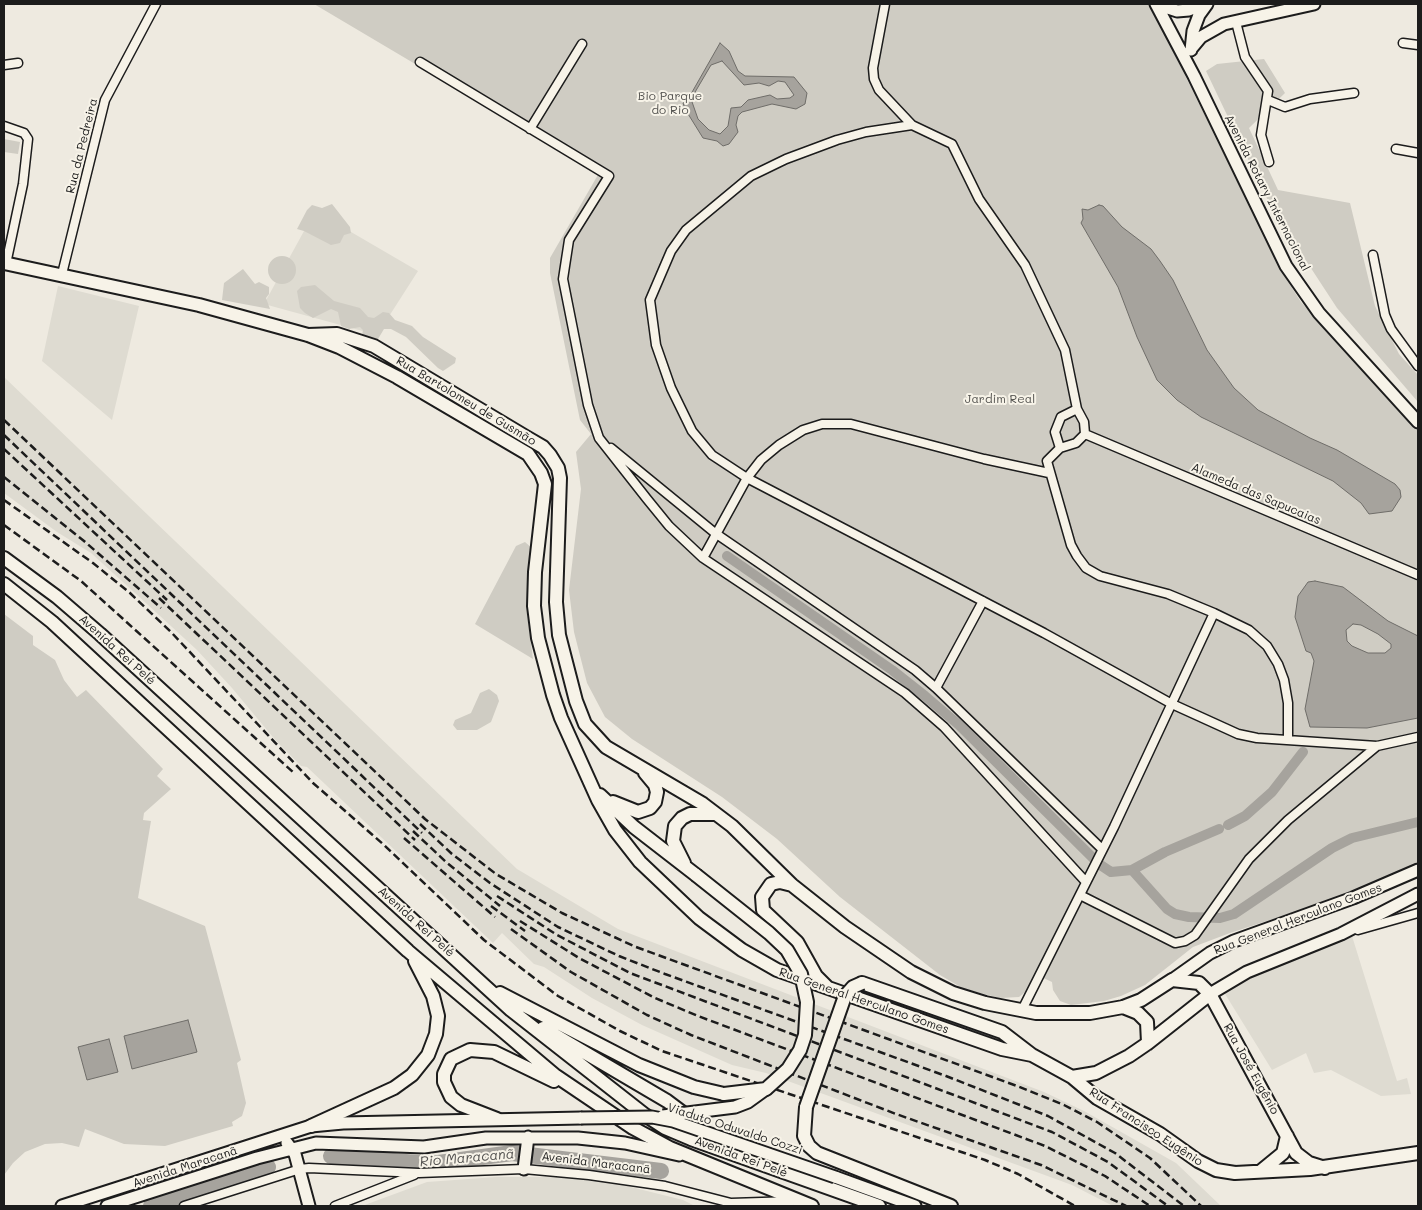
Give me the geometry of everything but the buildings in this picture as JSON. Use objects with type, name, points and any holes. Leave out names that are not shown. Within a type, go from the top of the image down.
[{"type":"main road","points":[[1156,4],[1177,11],[1189,10],[1205,4]]},
{"type":"main road","name":"Avenida Rotary Internacional","points":[[1156,4],[1194,76],[1290,273],[1319,313],[1418,422]]},
{"type":"main road","points":[[1194,76],[1191,49],[1193,31],[1205,4]]},
{"type":"main road","points":[[1191,49],[1201,37],[1211,30],[1236,22],[1314,4]]},
{"type":"main road","name":"Rua Bartolomeu de Gusmão","points":[[5,264],[62,274],[199,305],[308,335],[364,359],[528,454],[541,473],[545,484],[535,572],[534,606],[538,638],[561,718],[593,788]]},
{"type":"main road","name":"Rua Bartolomeu de Gusmão","points":[[308,335],[337,334],[374,346],[542,447],[558,468],[560,487],[556,602],[559,635],[576,701],[585,724],[606,746],[639,767]]},
{"type":"main road","points":[[453,409],[473,405]]},
{"type":"main road","name":"Avenida Rei Pelé","points":[[4,558],[57,597],[100,634],[511,1010],[656,1123],[716,1149],[879,1206]]},
{"type":"main road","name":"Avenida Rei Pelé","points":[[4,584],[52,622],[408,951],[535,1060],[577,1091],[633,1128],[687,1156],[812,1206]]},
{"type":"main road","points":[[538,638],[559,635]]},
{"type":"main road","points":[[593,788],[627,809],[638,812],[646,810],[654,802],[657,792],[653,782],[639,767]]},
{"type":"main road","name":"Rua General Herculano Gomes","points":[[639,767],[670,784],[716,814],[732,826],[792,885],[865,942],[927,982],[966,998],[1044,1014],[1090,1013],[1123,1007],[1141,1000],[1210,953],[1234,941],[1352,898],[1418,870]]},
{"type":"main road","points":[[593,788],[634,827],[779,941],[793,957],[805,983],[808,1017],[800,1050],[788,1069],[766,1089],[748,1102],[735,1107],[652,1117]]},
{"type":"main road","name":"Rua General Herculano Gomes","points":[[593,788],[615,830],[653,875],[699,918],[742,950],[768,966],[793,977],[1002,1049],[1032,1055]]},
{"type":"main road","points":[[692,872],[673,841],[675,826],[682,818],[690,814],[702,812],[716,814]]},
{"type":"main road","points":[[792,885],[780,882],[771,884],[762,897],[763,910],[797,942],[816,976],[829,989]]},
{"type":"main road","name":"Rua General Herculano Gomes","points":[[1072,1077],[1096,1073],[1148,1043],[1210,994],[1233,979],[1260,965],[1341,934],[1418,894]]},
{"type":"main road","points":[[311,1126],[383,1093],[406,1080],[418,1068],[431,1050],[438,1025],[436,1005],[424,977],[408,951]]},
{"type":"main road","name":"Rua José Eugênio","points":[[1172,980],[1193,980],[1210,994],[1300,1157],[1315,1165],[1326,1168]]},
{"type":"main road","points":[[951,1206],[817,1153],[809,1146],[804,1136],[806,1107],[845,996],[856,985],[868,985],[1005,1034],[1032,1055]]},
{"type":"main road","points":[[486,986],[627,1059],[694,1088],[724,1094],[766,1089]]},
{"type":"main road","points":[[1123,1007],[1138,1013],[1147,1022],[1148,1043]]},
{"type":"main road","points":[[511,1010],[667,1101],[683,1113],[716,1149]]},
{"type":"main road","points":[[497,1119],[461,1105],[451,1097],[444,1082],[444,1074],[451,1059],[470,1050],[494,1052],[577,1091]]},
{"type":"main road","name":"Rua Francisco Eugênio","points":[[1032,1055],[1072,1077],[1097,1098],[1160,1134],[1205,1166],[1228,1172],[1326,1168],[1418,1153]]},
{"type":"main road","name":"Viaduto Oduvaldo Cozzi","points":[[420,1123],[497,1119],[652,1117],[690,1126],[916,1206]]},
{"type":"main road","name":"Avenida Maracanã","points":[[62,1206],[311,1126],[343,1123],[420,1123]]},
{"type":"main road","points":[[1261,1171],[1280,1156],[1285,1148],[1287,1136]]},
{"type":"main road","name":"Avenida Maracanã","points":[[107,1206],[292,1148],[316,1143],[424,1147],[486,1138],[527,1143],[607,1140],[687,1156]]},
{"type":"main road","points":[[271,1139],[280,1140],[292,1148],[300,1169],[309,1206]]},
{"type":"main road","points":[[524,1165],[527,1143]]},
{"type":"main road","points":[[844,1194],[860,1206]]},
{"type":"street","name":"Rua da Pedreira","points":[[62,274],[104,100],[156,4]]},
{"type":"street","points":[[885,4],[873,68],[874,79],[879,90],[912,125],[952,144],[979,199],[1025,265],[1066,350],[1077,409],[1084,422],[1085,434],[1076,443],[1060,448],[1047,460],[1070,545],[1086,568],[1100,576],[1168,594],[1249,630],[1266,646],[1278,664],[1284,680],[1288,703],[1288,739]]},
{"type":"street","points":[[1236,22],[1245,57],[1268,91],[1261,135],[1269,162]]},
{"type":"street","points":[[1403,43],[1418,45]]},
{"type":"street","points":[[530,129],[582,44]]},
{"type":"street","points":[[420,62],[609,176],[569,240],[563,279],[588,405],[599,438],[669,526],[702,558],[904,693],[944,727],[1086,882]]},
{"type":"street","points":[[4,65],[18,63]]},
{"type":"street","points":[[1268,100],[1285,107],[1310,99],[1354,93]]},
{"type":"street","points":[[912,125],[866,132],[837,140],[786,159],[751,176],[686,230],[671,251],[650,300],[656,345],[671,388],[692,431],[712,455],[747,478],[983,601],[1172,704],[1238,734],[1257,738],[1377,746],[1418,737]]},
{"type":"street","points":[[4,126],[24,133],[28,139],[23,184],[5,264]]},
{"type":"street","points":[[1396,149],[1418,153]]},
{"type":"street","points":[[1373,255],[1385,315],[1390,329],[1418,366]]},
{"type":"street","points":[[1060,448],[1055,432],[1061,417],[1077,409]]},
{"type":"street","points":[[702,558],[747,478],[761,460],[779,445],[803,430],[822,424],[851,424],[992,461],[1049,473]]},
{"type":"street","name":"Alameda das Sapucaias","points":[[1085,434],[1418,575]]},
{"type":"street","points":[[599,438],[715,533],[914,670],[936,688],[1101,853]]},
{"type":"street","points":[[936,688],[983,601]]},
{"type":"street","points":[[1022,1010],[1101,853],[1214,613]]},
{"type":"street","points":[[1080,895],[1175,943],[1185,941],[1195,934],[1249,859],[1288,820],[1377,746]]},
{"type":"street","points":[[1341,934],[1418,913]]},
{"type":"street","name":"Avenida Maracanã","points":[[184,1206],[300,1169],[419,1173],[524,1165],[665,1186],[731,1203],[797,1200]]},
{"type":"street","points":[[335,1206],[419,1173]]},
{"type":"shaded area","points":[[720,43],[729,51],[738,71],[745,76],[794,77],[807,93],[805,104],[796,109],[772,104],[742,112],[738,116],[736,125],[738,132],[729,144],[723,146],[717,141],[703,138],[685,109],[683,103],[687,101]],"holes":[[[722,61],[744,85],[759,83],[769,86],[778,81],[785,82],[794,95],[790,98],[777,99],[770,95],[748,100],[741,107],[731,108],[728,126],[720,134],[709,130],[698,119],[691,99],[711,65]]]},
{"type":"shaded area","points":[[1099,205],[1103,206],[1122,227],[1151,249],[1160,261],[1173,280],[1207,350],[1234,388],[1258,410],[1337,450],[1395,484],[1400,490],[1401,497],[1392,511],[1369,514],[1361,503],[1333,481],[1201,417],[1177,400],[1157,380],[1137,337],[1118,287],[1081,223],[1083,219],[1082,209],[1088,210]]},
{"type":"shaded area","points":[[315,211],[418,271],[377,335],[264,304]]},
{"type":"shaded area","points":[[58,286],[139,306],[112,420],[42,361]]},
{"type":"shaded area","points":[[4,377],[517,869],[618,929],[1044,1092],[1084,1111],[1176,1163],[1221,1206],[1113,1206],[1072,1185],[766,1073],[732,1065],[642,1025],[592,998],[544,967],[534,964],[502,933],[493,943],[307,767],[301,766],[277,742],[197,650],[91,553],[57,532],[4,493]]},
{"type":"shaded area","points":[[1315,581],[1343,587],[1388,621],[1418,636],[1418,718],[1367,728],[1310,727],[1305,709],[1314,661],[1311,653],[1306,651],[1295,617],[1298,596],[1308,582]],"holes":[[[1353,624],[1361,625],[1378,634],[1391,644],[1391,648],[1385,653],[1368,653],[1352,646],[1347,641],[1346,630]]]},
{"type":"shaded area","points":[[1352,936],[1397,1081],[1407,1078],[1411,1094],[1381,1096],[1331,1070],[1314,1073],[1306,1053],[1272,1070],[1222,989]]},
{"type":"shaded area","points":[[188,1020],[197,1052],[132,1069],[124,1036]]},
{"type":"shaded area","points":[[109,1039],[118,1072],[87,1080],[78,1047]]},
{"type":"shaded area","points":[[496,1177],[565,1177],[607,1181],[683,1200],[695,1206],[362,1206],[427,1182]]},
{"type":"green space","points":[[314,4],[1152,4],[1173,51],[1283,274],[1301,302],[1418,429],[1418,864],[1356,892],[1193,947],[1145,985],[1121,996],[1104,1001],[1071,1005],[1060,1001],[1053,990],[1052,982],[1037,975],[1029,989],[1019,997],[1000,998],[964,989],[940,975],[840,897],[777,839],[722,797],[632,739],[605,717],[587,683],[574,632],[569,590],[581,489],[576,452],[591,434],[580,420],[550,273],[550,258],[599,173]]},
{"type":"green space","points":[[1264,59],[1285,93],[1249,128],[1278,190],[1350,203],[1375,306],[1399,354],[1418,375],[1418,402],[1337,308],[1271,207],[1206,71],[1217,64]]},
{"type":"green space","points":[[4,139],[20,142],[18,154],[4,152]]},
{"type":"green space","points":[[332,204],[350,227],[351,233],[344,235],[340,243],[331,245],[297,229],[307,210],[312,205],[322,208]]},
{"type":"green space","points":[[282,256],[292,260],[296,270],[292,280],[282,284],[272,280],[268,270],[272,260]]},
{"type":"green space","points":[[243,269],[255,284],[259,282],[269,287],[269,294],[266,298],[270,309],[222,300],[224,283]]},
{"type":"green space","points":[[315,285],[334,301],[360,308],[368,317],[374,318],[383,312],[389,313],[395,320],[412,326],[423,337],[456,358],[455,363],[443,371],[406,337],[391,329],[384,329],[378,339],[362,335],[363,330],[360,327],[349,329],[341,326],[338,312],[331,309],[313,318],[300,308],[297,291],[301,287]]},
{"type":"green space","points":[[525,542],[533,549],[526,606],[533,659],[475,624],[516,546]]},
{"type":"green space","points":[[4,614],[33,636],[33,645],[55,660],[64,680],[77,697],[86,690],[163,769],[157,776],[171,789],[144,813],[143,820],[151,821],[138,898],[205,926],[241,1060],[237,1063],[246,1103],[242,1116],[232,1122],[233,1126],[165,1146],[124,1144],[85,1129],[79,1147],[62,1143],[45,1144],[25,1152],[4,1175]]},
{"type":"green space","points":[[489,689],[497,695],[499,701],[491,722],[477,730],[457,730],[453,725],[455,720],[471,713],[480,693]]},
{"type":"waterway","points":[[727,556],[892,670],[925,696],[959,725],[1099,864],[1111,872],[1132,870],[1165,852],[1219,829]]},
{"type":"waterway","points":[[1228,825],[1245,816],[1272,792],[1303,752]]},
{"type":"waterway","points":[[1132,870],[1167,909],[1175,914],[1189,917],[1220,918],[1234,914],[1332,848],[1352,838],[1418,822]]},
{"type":"waterway","name":"Rio Maracanã","points":[[331,1156],[431,1164],[512,1153],[661,1171]]},
{"type":"waterway","name":"Rio Maracanã","points":[[151,1206],[268,1167]]},
{"type":"railway","points":[[4,420],[425,819],[496,874],[562,913],[636,947],[1017,1086],[1064,1105],[1097,1122],[1150,1158],[1201,1206]]},
{"type":"railway","points":[[4,435],[422,833]]},
{"type":"railway","points":[[4,449],[167,600]]},
{"type":"railway","points":[[4,477],[84,541],[161,608]]},
{"type":"railway","points":[[4,500],[93,563],[130,593],[171,632],[313,783],[383,844],[484,940],[558,996],[620,1031],[662,1051],[985,1160],[1018,1174],[1075,1206]]},
{"type":"railway","points":[[4,525],[81,581],[294,773]]},
{"type":"railway","points":[[159,598],[415,840]]},
{"type":"railway","points":[[420,824],[452,854],[490,883],[558,927],[619,956],[665,974],[946,1076],[1048,1116],[1115,1153],[1184,1206]]},
{"type":"railway","points":[[413,831],[446,862],[500,906]]},
{"type":"railway","points":[[404,838],[495,917]]},
{"type":"railway","points":[[497,896],[557,935],[630,973],[1052,1132],[1108,1162],[1168,1206]]},
{"type":"railway","points":[[491,906],[525,931]]},
{"type":"railway","points":[[520,921],[579,958],[655,998],[698,1016],[1045,1146],[1105,1176],[1150,1206]]},
{"type":"railway","points":[[511,929],[571,972],[647,1015],[691,1035],[896,1114],[1041,1165],[1126,1206]]},
{"type":"park label","name":"Bio Parque do Rio","points":[[670,103]]},
{"type":"park label","name":"Jardim Real","points":[[1000,399]]}]
